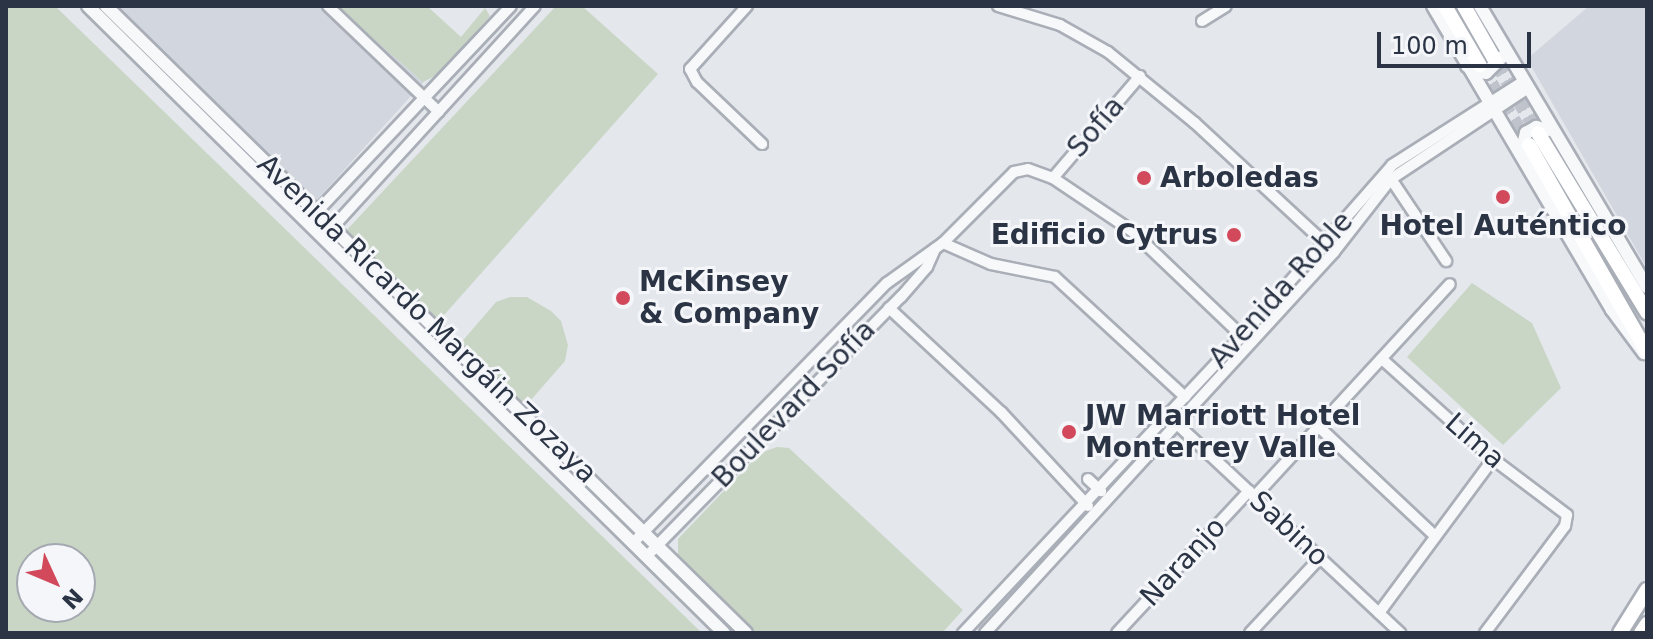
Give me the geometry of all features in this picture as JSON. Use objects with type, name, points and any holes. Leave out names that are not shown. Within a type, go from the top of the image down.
[{"type":"main road","points":[[1445,6],[1473,66]]},
{"type":"main road","points":[[1464,6],[1496,62]]},
{"type":"main road","points":[[1529,144],[1647,312]]},
{"type":"main road","points":[[1529,144],[1647,353]]},
{"type":"main road","points":[[1620,633],[1647,590]]},
{"type":"main road","points":[[1641,633],[1647,624]]},
{"type":"street","name":"Avenida Ricardo Margáin Zozaya","points":[[88,6],[724,633]]},
{"type":"street","name":"Avenida Ricardo Margáin Zozaya","points":[[106,6],[659,544],[746,633]]},
{"type":"street","points":[[328,6],[439,112]]},
{"type":"street","points":[[307,223],[426,101],[511,6]]},
{"type":"street","points":[[323,238],[535,6]]},
{"type":"street","points":[[747,6],[690,69],[697,82],[762,144]]},
{"type":"street","points":[[998,6],[1060,25],[1140,76],[1330,248]]},
{"type":"street","points":[[1202,21],[1226,6]]},
{"type":"street","points":[[1433,6],[1473,66],[1492,107],[1529,144]]},
{"type":"street","points":[[1480,6],[1647,287]]},
{"type":"street","points":[[1473,66],[1491,71],[1502,59],[1502,44]]},
{"type":"street","name":"Sofía","points":[[1053,178],[1140,76]]},
{"type":"street","name":"Avenida Roble","points":[[985,633],[1177,424],[1391,179],[1526,84]]},
{"type":"street","name":"Avenida Roble","points":[[963,633],[1242,336],[1330,248],[1397,160],[1492,107]]},
{"type":"street","points":[[1529,144],[1521,140],[1531,129],[1556,133]]},
{"type":"street","name":"Boulevard Sofía","points":[[633,543],[887,283],[939,246],[1014,172],[1041,173],[1053,178]]},
{"type":"street","points":[[1053,178],[1132,231],[1242,336]]},
{"type":"street","points":[[1391,179],[1446,261]]},
{"type":"street","points":[[939,246],[991,264],[1055,277],[1185,397]]},
{"type":"street","name":"Boulevard Sofía","points":[[647,556],[889,308],[927,267],[939,246]]},
{"type":"street","name":"Naranjo","points":[[1117,633],[1383,360],[1450,284]]},
{"type":"street","points":[[889,308],[1001,412],[1095,513]]},
{"type":"street","name":"Lima","points":[[1383,360],[1493,459],[1568,519],[1485,633]]},
{"type":"street","name":"Sabino","points":[[1177,424],[1379,613],[1394,631]]},
{"type":"street","points":[[1319,427],[1435,536]]},
{"type":"street","points":[[1379,613],[1493,459]]},
{"type":"street","points":[[1088,479],[1108,498]]},
{"type":"street","points":[[1250,633],[1320,558]]},
{"type":"shaded area","points":[[115,6],[420,6],[458,44],[316,201]]},
{"type":"shaded area","points":[[1589,6],[1647,6],[1647,268],[1527,59]]},
{"type":"green space","points":[[6,6],[55,6],[702,633],[6,633]]},
{"type":"green space","points":[[336,6],[427,6],[461,37],[485,8],[490,16],[441,73],[423,82]]},
{"type":"green space","points":[[556,6],[582,6],[658,74],[437,323],[343,234]]},
{"type":"green space","points":[[1472,283],[1532,323],[1561,388],[1503,445],[1407,357]]},
{"type":"green space","points":[[510,297],[527,297],[551,311],[561,321],[568,345],[565,361],[523,409],[459,345],[496,302]]},
{"type":"green space","points":[[777,447],[789,448],[963,610],[942,633],[752,633],[678,563],[678,539],[760,453]]},
{"type":"tunnel","points":[[1496,62],[1538,133]]},
{"type":"tunnel","points":[[1480,66],[1529,145]]},
{"type":"place","name":"Arboledas","points":[[1144,178]]},
{"type":"place","name":"Hotel Auténtico","points":[[1503,197]]},
{"type":"place","name":"Edificio Cytrus","points":[[1234,235]]},
{"type":"place","name":"McKinsey & Company","points":[[623,298]]},
{"type":"place","name":"JW Marriott Hotel Monterrey Valle","points":[[1069,432]]}]
